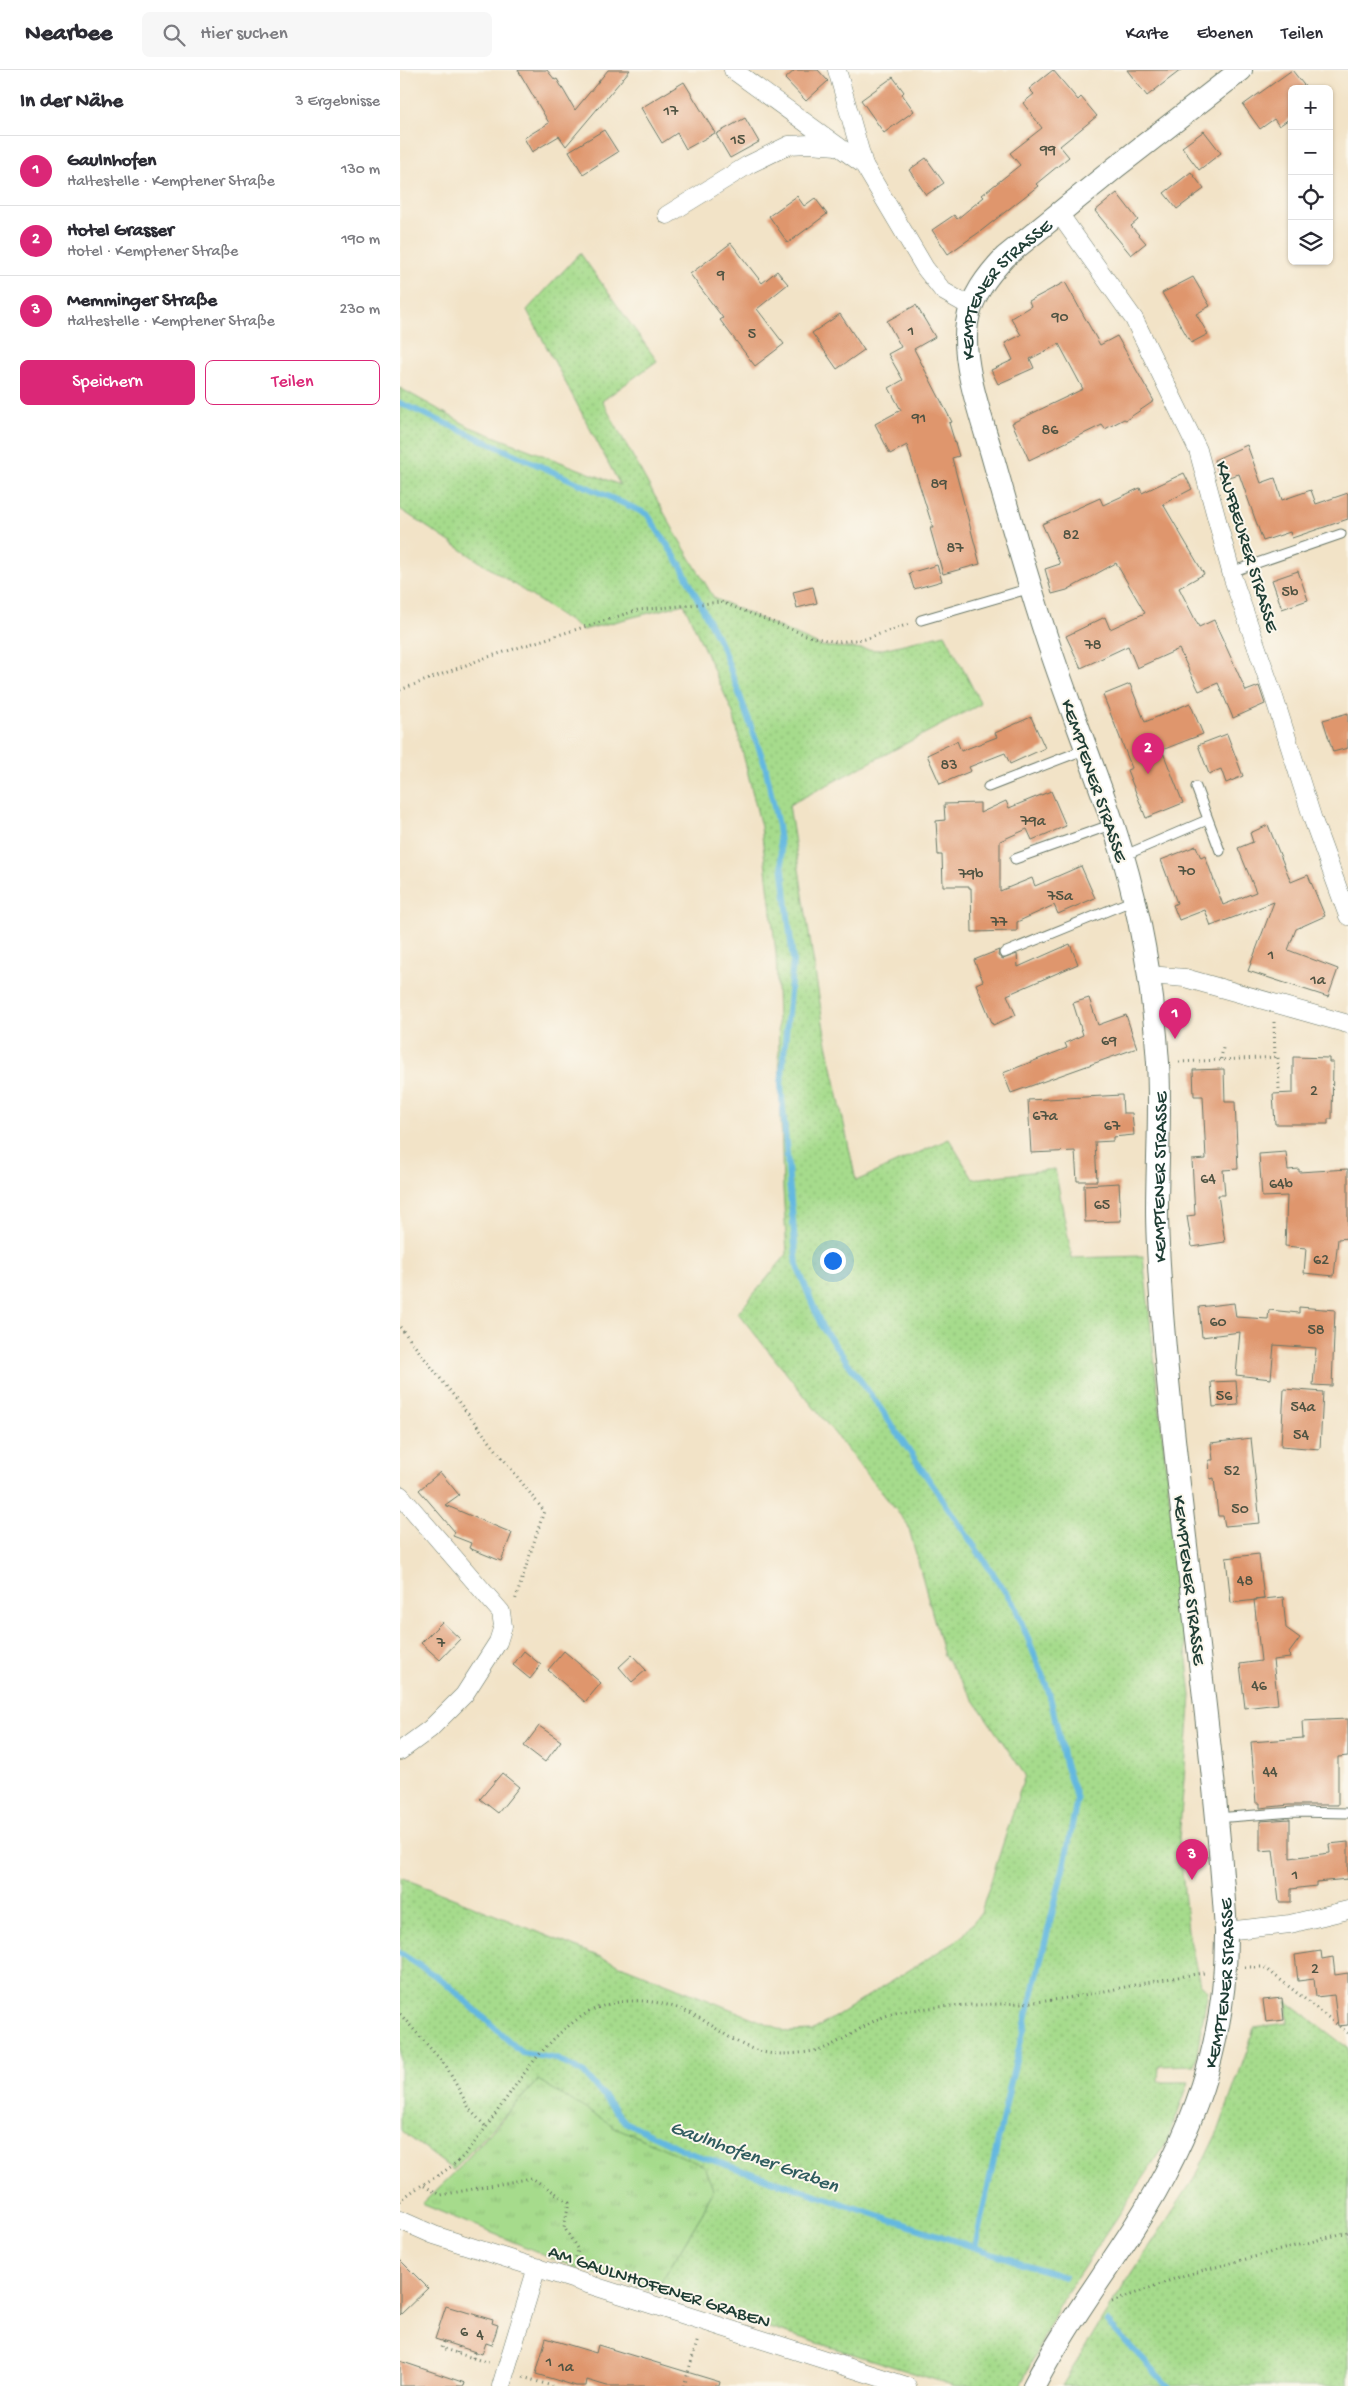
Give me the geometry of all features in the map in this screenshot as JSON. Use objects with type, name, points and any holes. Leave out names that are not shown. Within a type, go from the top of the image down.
[{"type":"street","points":[[733,70],[864,165]]},
{"type":"street","points":[[837,70],[864,165],[925,268],[943,291],[971,307]]},
{"type":"street","name":"KEMPTENER STRASSE","points":[[1034,2386],[1056,2347],[1160,2185],[1186,2134],[1198,2104],[1218,2032],[1225,1970],[1226,1931],[1204,1683],[1176,1457],[1162,1300],[1157,1211],[1160,1104],[1158,1063],[1149,976],[1123,856],[1031,588],[973,383],[966,334],[971,307],[990,274],[1005,257],[1058,212],[1241,70]]},
{"type":"street","points":[[667,215],[748,165],[789,145],[838,146]]},
{"type":"street","name":"KAUFBEURER STRASSE","points":[[1058,212],[1134,319],[1198,450],[1231,572],[1273,694],[1313,820],[1348,916]]},
{"type":"street","points":[[1149,976],[1185,978],[1348,1024]]},
{"type":"street","points":[[400,1495],[501,1612],[503,1626],[498,1642],[464,1695],[430,1729],[400,1751]]},
{"type":"street","points":[[1226,1931],[1290,1924],[1348,1910]]},
{"type":"street","name":"AM GAULNHOFENER GRABEN","points":[[400,2220],[434,2234],[703,2322],[908,2386]]},
{"type":"street","points":[[505,2375],[537,2267]]},
{"type":"lane","points":[[1231,572],[1340,534]]},
{"type":"lane","points":[[921,620],[1031,588]]},
{"type":"lane","points":[[988,787],[1086,749]]},
{"type":"lane","points":[[1196,787],[1220,851]]},
{"type":"lane","points":[[1123,856],[1207,820]]},
{"type":"lane","points":[[1015,859],[1113,824]]},
{"type":"lane","points":[[1004,954],[1134,900]]},
{"type":"lane","points":[[1216,1818],[1294,1812],[1348,1813]]},
{"type":"path","points":[[400,690],[482,659],[638,610],[721,602],[811,636],[837,642],[865,639],[921,620]]},
{"type":"path","points":[[1273,1004],[1275,1058]]},
{"type":"path","points":[[1221,1059],[1223,1048]]},
{"type":"path","points":[[1158,1063],[1278,1057],[1279,1090]]},
{"type":"path","points":[[400,1327],[544,1511],[516,1598],[503,1626]]},
{"type":"path","points":[[400,2201],[465,2155],[519,2080],[546,2048],[572,2024],[590,2012],[611,2005],[633,2001],[655,2002],[683,2009],[750,2050],[775,2054],[823,2049],[870,2022],[899,2012],[1045,2001],[1256,1966],[1264,1967],[1348,2033]]},
{"type":"path","points":[[400,2014],[446,2066],[470,2110],[486,2127]]},
{"type":"path","points":[[423,2186],[441,2195],[532,2178],[569,2202],[564,2227],[578,2250],[571,2278]]},
{"type":"path","points":[[1092,2291],[1112,2302],[1182,2276],[1348,2232]]},
{"type":"path","points":[[684,2386],[703,2322]]},
{"type":"path","points":[[443,2342],[441,2348],[472,2358],[505,2375],[552,2386]]},
{"type":"path","points":[[457,2353],[458,2346]]},
{"type":"path","points":[[472,2358],[474,2352]]},
{"type":"green space","points":[[580,253],[657,361],[602,401],[677,536],[714,598],[821,646],[879,650],[945,634],[981,704],[789,805],[824,1029],[856,1181],[949,1139],[973,1179],[1055,1169],[1072,1258],[1143,1256],[1191,1696],[1179,1839],[1188,1931],[1200,1984],[1208,1990],[1195,2065],[1159,2066],[1158,2082],[1189,2082],[1166,2144],[1062,2300],[1020,2386],[955,2386],[655,2292],[703,2212],[713,2189],[538,2080],[453,2170],[400,2130],[400,1877],[788,2032],[812,2031],[962,1937],[981,1912],[1025,1775],[944,1656],[908,1525],[738,1313],[787,1254],[783,1189],[776,953],[761,827],[733,713],[684,604],[583,630],[400,509],[400,388],[470,427],[620,485],[527,310]]},
{"type":"green space","points":[[1286,2001],[1348,2048],[1348,2386],[1062,2386],[1104,2316],[1197,2174],[1219,2129],[1254,2027],[1288,2023]]},
{"type":"green space","points":[[538,2080],[617,2128],[704,2166],[713,2189],[703,2212],[655,2292],[574,2267],[422,2204],[454,2173]]},
{"type":"building","points":[[518,70],[547,70],[555,80],[557,79],[575,110],[608,70],[630,70],[566,146],[559,136],[532,152],[524,138],[549,123]]},
{"type":"building","points":[[795,70],[818,70],[828,81],[806,101],[785,79]]},
{"type":"building","points":[[1053,70],[1078,100],[1081,97],[1097,116],[1060,146],[1069,157],[1036,184],[1038,186],[981,231],[948,254],[932,230],[954,215],[957,219],[984,197],[982,195],[1020,165],[1010,153],[1042,128],[1023,103],[1034,94],[1029,89]]},
{"type":"building","points":[[1127,70],[1181,70],[1147,96]]},
{"type":"building","points":[[1292,70],[1304,85],[1288,85],[1288,120],[1279,126],[1274,119],[1260,129],[1243,105]]},
{"type":"building","points":[[893,77],[914,111],[884,133],[861,100]]},
{"type":"building","points":[[684,82],[715,133],[686,149],[677,133],[662,143],[641,108]]},
{"type":"building","points":[[745,118],[759,142],[730,158],[716,134]]},
{"type":"building","points":[[604,130],[618,152],[583,174],[569,151]]},
{"type":"building","points":[[1204,131],[1221,153],[1199,170],[1182,147]]},
{"type":"building","points":[[926,158],[944,183],[926,195],[909,170]]},
{"type":"building","points":[[1191,172],[1204,189],[1177,209],[1164,193]]},
{"type":"building","points":[[1117,193],[1138,220],[1131,226],[1146,243],[1131,255],[1095,211]]},
{"type":"building","points":[[797,196],[804,206],[815,198],[827,214],[788,243],[769,216]]},
{"type":"building","points":[[731,243],[762,283],[777,271],[788,284],[757,309],[784,344],[755,366],[720,320],[723,318],[690,274]]},
{"type":"building","points":[[1193,277],[1210,306],[1196,314],[1208,334],[1191,343],[1162,293]]},
{"type":"building","points":[[1065,282],[1100,345],[1117,336],[1154,401],[1126,420],[1124,419],[1105,429],[1102,425],[1029,460],[1012,423],[1083,389],[1059,344],[1030,359],[1034,368],[998,384],[991,370],[1013,360],[1005,343],[1021,335],[1011,318],[1031,306],[1029,301]]},
{"type":"building","points":[[916,305],[935,337],[914,349],[952,422],[949,423],[959,456],[952,458],[980,564],[943,574],[930,528],[933,528],[907,445],[890,454],[875,424],[901,410],[889,388],[903,380],[888,354],[901,347],[887,321]]},
{"type":"building","points":[[840,314],[864,350],[837,369],[812,333]]},
{"type":"building","points":[[1247,445],[1261,483],[1275,478],[1282,500],[1311,490],[1316,504],[1348,493],[1348,519],[1292,538],[1290,532],[1263,541],[1239,474],[1221,479],[1214,460]]},
{"type":"building","points":[[1184,473],[1192,489],[1163,504],[1204,574],[1179,588],[1199,627],[1214,620],[1246,691],[1259,686],[1265,704],[1233,718],[1218,683],[1199,691],[1179,649],[1137,668],[1128,646],[1081,668],[1066,636],[1105,617],[1110,629],[1145,613],[1116,563],[1067,590],[1052,594],[1045,569],[1060,564],[1042,524],[1100,498],[1103,505],[1140,488],[1142,493]]},
{"type":"building","points":[[937,565],[942,581],[914,589],[909,573]]},
{"type":"building","points":[[1298,571],[1308,600],[1282,609],[1272,580]]},
{"type":"building","points":[[813,587],[817,603],[797,608],[793,592]]},
{"type":"building","points":[[1130,684],[1145,722],[1190,703],[1203,734],[1162,750],[1183,803],[1146,818],[1127,770],[1132,768],[1103,695]]},
{"type":"building","points":[[1348,713],[1348,748],[1333,752],[1323,720]]},
{"type":"building","points":[[1031,717],[1045,748],[1010,764],[1005,753],[969,767],[971,771],[940,784],[927,755],[957,741],[961,751],[997,737],[995,733]]},
{"type":"building","points":[[1227,734],[1243,776],[1226,783],[1221,769],[1209,774],[1198,745]]},
{"type":"building","points":[[1051,791],[1066,826],[1032,840],[1027,829],[1000,841],[1000,891],[1032,878],[1035,886],[1081,866],[1095,898],[1058,914],[1054,905],[1017,922],[1017,931],[972,932],[971,888],[969,886],[943,886],[942,855],[938,855],[936,821],[945,820],[944,804],[980,803],[980,813],[1006,801],[1009,808]]},
{"type":"building","points":[[1268,825],[1291,882],[1308,875],[1325,916],[1296,929],[1288,950],[1338,969],[1328,997],[1248,971],[1274,902],[1211,926],[1205,910],[1179,920],[1173,905],[1177,903],[1161,860],[1196,846],[1201,858],[1205,856],[1223,905],[1256,892],[1238,848],[1253,842],[1250,833]]},
{"type":"building","points":[[1070,944],[1078,964],[1007,995],[1016,1015],[993,1025],[976,984],[983,981],[974,960],[999,950],[998,956],[1003,959],[1017,954],[1018,967]]},
{"type":"building","points":[[1089,998],[1098,1025],[1126,1015],[1137,1048],[1011,1093],[1003,1073],[1067,1048],[1065,1043],[1083,1035],[1073,1003]]},
{"type":"building","points":[[1293,1057],[1329,1058],[1329,1062],[1333,1062],[1332,1119],[1328,1119],[1328,1124],[1275,1124],[1273,1094],[1293,1093]]},
{"type":"building","points":[[1224,1069],[1225,1102],[1235,1102],[1238,1169],[1223,1170],[1225,1195],[1218,1195],[1225,1242],[1192,1247],[1187,1216],[1195,1215],[1192,1160],[1206,1159],[1203,1096],[1194,1096],[1193,1070]]},
{"type":"building","points":[[1122,1095],[1123,1113],[1132,1113],[1134,1135],[1113,1137],[1113,1141],[1095,1142],[1097,1181],[1077,1181],[1075,1151],[1031,1153],[1028,1100]]},
{"type":"building","points":[[1286,1152],[1288,1170],[1299,1169],[1299,1172],[1348,1169],[1348,1238],[1338,1239],[1334,1276],[1304,1273],[1306,1248],[1285,1246],[1287,1196],[1262,1197],[1259,1154]]},
{"type":"building","points":[[1119,1183],[1121,1221],[1085,1222],[1084,1185]]},
{"type":"building","points":[[1234,1303],[1236,1317],[1268,1319],[1269,1310],[1299,1313],[1299,1307],[1335,1310],[1332,1386],[1313,1385],[1316,1348],[1274,1345],[1271,1379],[1236,1375],[1240,1332],[1202,1337],[1199,1307]]},
{"type":"building","points":[[1236,1381],[1238,1405],[1213,1407],[1211,1382]]},
{"type":"building","points":[[1284,1389],[1323,1392],[1320,1449],[1281,1446]]},
{"type":"building","points":[[1251,1438],[1260,1523],[1225,1526],[1223,1516],[1218,1516],[1214,1478],[1210,1479],[1209,1460],[1213,1460],[1211,1443]]},
{"type":"building","points":[[440,1472],[459,1495],[445,1505],[512,1533],[501,1561],[469,1548],[471,1543],[453,1536],[455,1532],[419,1490]]},
{"type":"building","points":[[1259,1554],[1264,1599],[1231,1603],[1226,1558]]},
{"type":"building","points":[[1283,1597],[1286,1628],[1300,1638],[1289,1653],[1290,1658],[1273,1660],[1278,1704],[1245,1708],[1240,1664],[1261,1661],[1254,1600]]},
{"type":"building","points":[[442,1622],[460,1639],[440,1660],[421,1643]]},
{"type":"building","points":[[524,1651],[541,1665],[530,1679],[513,1665]]},
{"type":"building","points":[[564,1651],[601,1683],[585,1702],[548,1670]]},
{"type":"building","points":[[632,1655],[646,1670],[632,1682],[619,1667]]},
{"type":"building","points":[[1348,1719],[1348,1756],[1338,1757],[1338,1805],[1289,1805],[1260,1808],[1260,1803],[1256,1803],[1251,1742],[1303,1738],[1302,1721]]},
{"type":"building","points":[[539,1726],[561,1741],[545,1762],[524,1746]]},
{"type":"building","points":[[502,1773],[519,1787],[498,1813],[480,1799]]},
{"type":"building","points":[[1290,1819],[1290,1858],[1330,1853],[1329,1844],[1348,1842],[1348,1879],[1316,1882],[1316,1886],[1291,1889],[1291,1902],[1279,1902],[1273,1850],[1260,1851],[1260,1821]]},
{"type":"building","points":[[1321,1951],[1322,1959],[1333,1957],[1335,1975],[1348,1973],[1348,2025],[1338,2026],[1334,1995],[1316,1997],[1314,1979],[1298,1981],[1295,1955]]},
{"type":"building","points":[[1282,1998],[1284,2020],[1266,2022],[1263,2000]]},
{"type":"building","points":[[400,2260],[428,2288],[400,2315]]},
{"type":"building","points":[[446,2306],[493,2320],[492,2323],[498,2325],[492,2345],[486,2343],[482,2354],[435,2339]]},
{"type":"building","points":[[546,2338],[596,2353],[598,2345],[720,2382],[719,2386],[607,2386],[587,2380],[586,2386],[576,2386],[536,2374]]},
{"type":"building","points":[[400,2361],[465,2383],[464,2386],[400,2386]]},
{"type":"waterway","points":[[400,403],[647,514],[681,566],[723,649],[765,765],[778,826],[793,961],[781,1085],[792,1214]]},
{"type":"waterway","points":[[792,1210],[797,1266],[822,1327],[876,1402],[1015,1606],[1049,1692],[1065,1764],[1077,1799],[1066,1857],[1010,2085],[975,2247]]},
{"type":"waterway","name":"Gaulnhofener Graben","points":[[400,1953],[445,1982],[522,2053],[557,2059],[585,2074],[625,2122],[690,2153],[1064,2277]]},
{"type":"waterway","name":"Gaulnhofener Graben","points":[[1107,2322],[1168,2386]]},
{"type":"place","name":"Hotel Grasser","points":[[1148,774]]},
{"type":"place","name":"Gaulnhofen","points":[[1175,1039]]},
{"type":"place","name":"Memminger Straße","points":[[1192,1880]]}]
